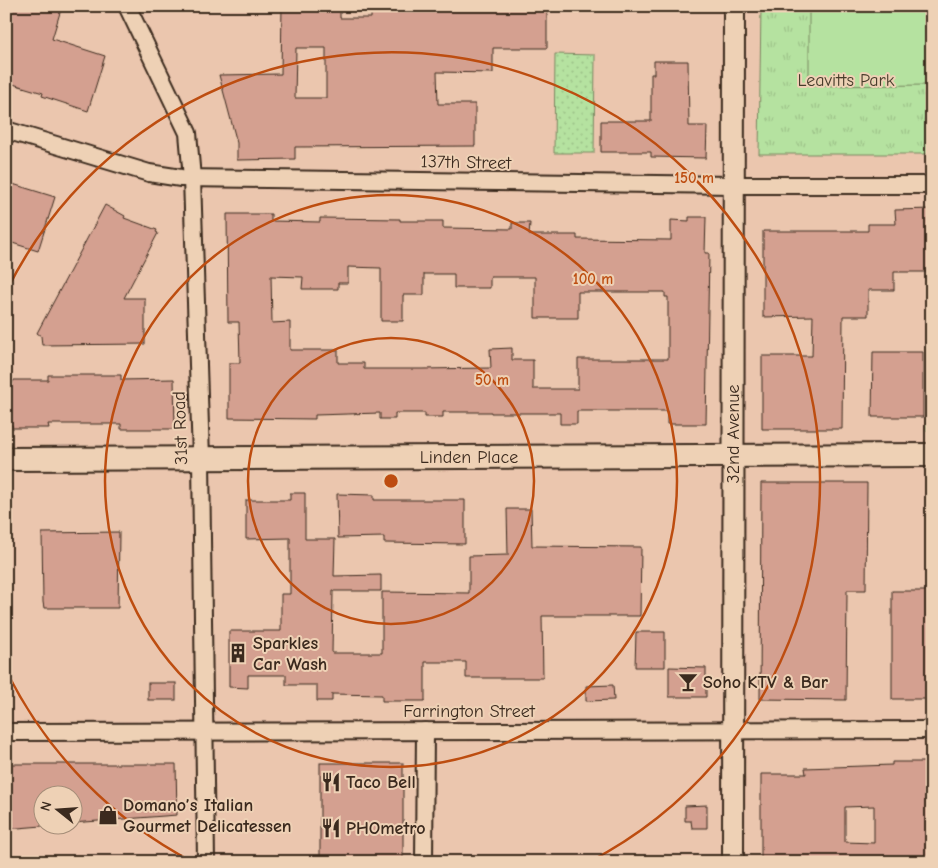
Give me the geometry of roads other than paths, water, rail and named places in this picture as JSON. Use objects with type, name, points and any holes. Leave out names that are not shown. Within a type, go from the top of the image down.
[{"type":"main road","name":"Linden Place","points":[[6,459],[932,455]]},
{"type":"street","name":"31st Road","points":[[127,6],[188,133],[192,178],[201,458],[206,862]]},
{"type":"street","name":"32nd Avenue","points":[[733,862],[734,6]]},
{"type":"street","name":"137th Street","points":[[6,130],[149,173],[172,178],[734,185],[932,185]]},
{"type":"street","name":"Farrington Street","points":[[6,732],[932,730]]},
{"type":"street","points":[[424,862],[425,731]]},
{"type":"place","name":"Sparkles Car Wash","points":[[238,653]]},
{"type":"place","name":"Soho KTV & Bar","points":[[688,682]]},
{"type":"place","name":"Taco Bell","points":[[331,782]]},
{"type":"place","name":"Domano’s Italian Gourmet Delicatessen","points":[[108,815]]},
{"type":"place","name":"PHOmetro","points":[[331,828]]},
{"type":"park label","name":"Leavitts Park","points":[[846,80]]}]
